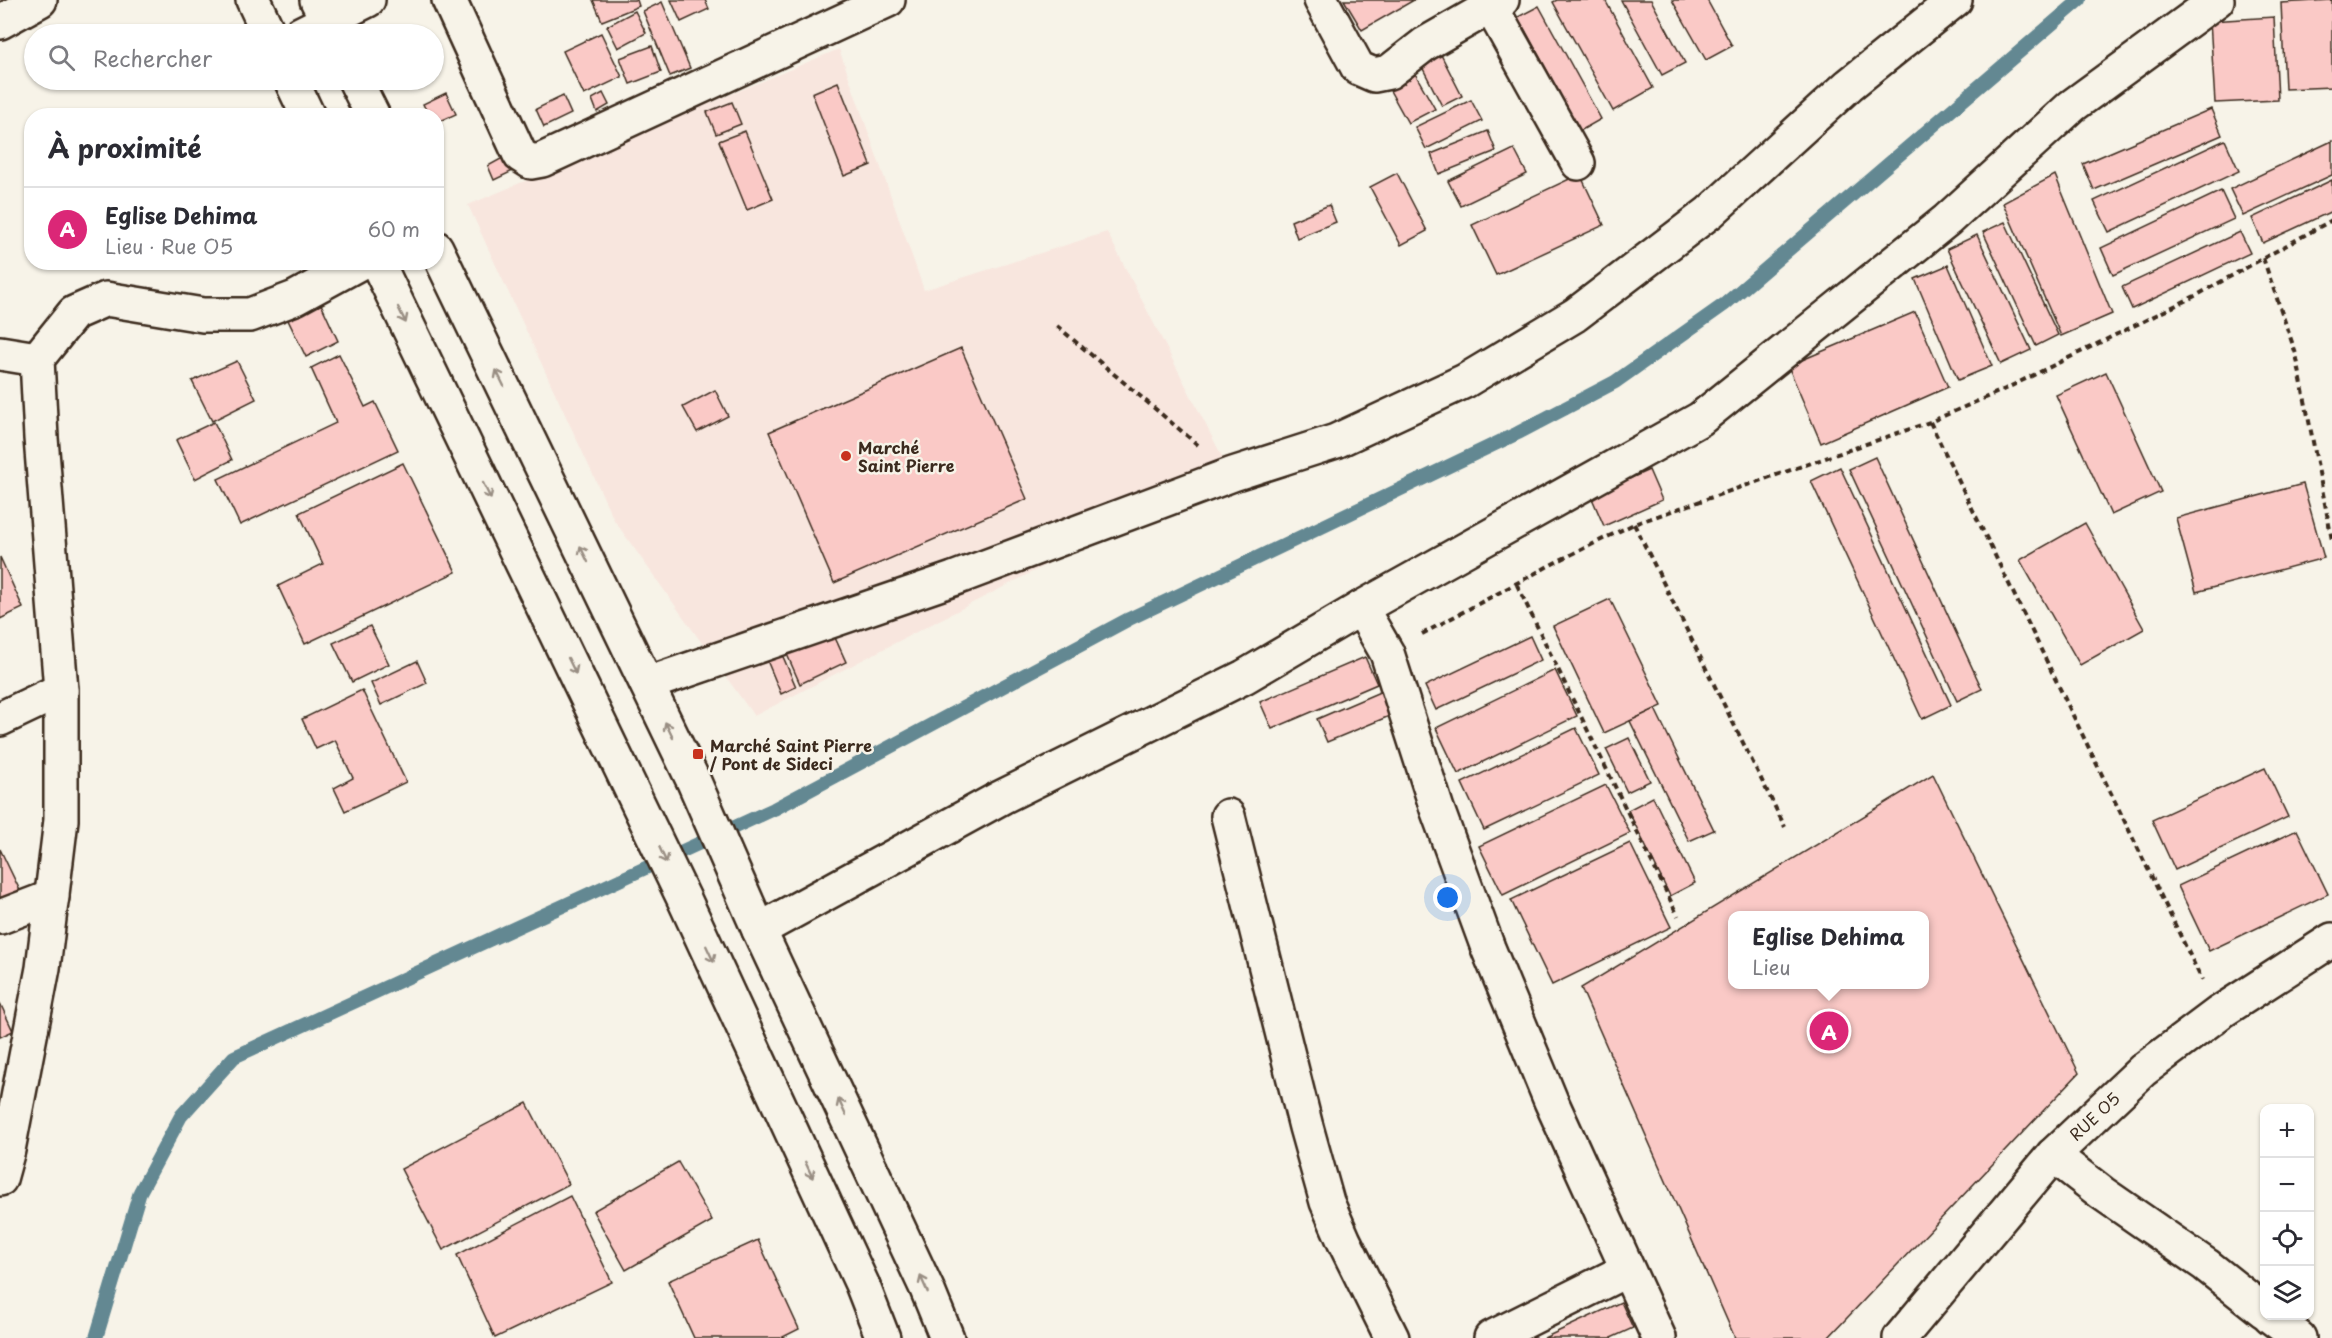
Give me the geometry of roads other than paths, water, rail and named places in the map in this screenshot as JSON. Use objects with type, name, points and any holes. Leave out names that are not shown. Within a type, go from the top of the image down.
[{"type":"street","points":[[0,22],[40,0]]},
{"type":"street","points":[[253,0],[265,24]]},
{"type":"street","points":[[319,22],[368,0]]},
{"type":"street","points":[[449,0],[520,154],[531,162],[542,160],[888,0]]},
{"type":"street","points":[[1321,0],[1358,68],[1374,75],[1389,72],[1425,45],[1497,3],[1578,163]]},
{"type":"street","points":[[647,684],[953,579],[1233,474],[1335,441],[1465,381],[1575,315],[1710,212],[1849,85],[1955,0]]},
{"type":"street","points":[[759,930],[1002,797],[1244,677],[1361,608],[1700,419],[1947,220],[2072,106],[2217,0]]},
{"type":"street","points":[[296,90],[304,108]]},
{"type":"street","points":[[360,90],[369,108]]},
{"type":"street","points":[[444,265],[694,782],[759,930],[927,1289],[947,1338]]},
{"type":"street","points":[[0,1179],[8,1150],[43,968],[62,820],[61,690],[40,438],[37,359],[74,313],[106,299],[203,315],[250,315],[295,298],[346,270]]},
{"type":"street","points":[[381,270],[685,901],[857,1273],[883,1338]]},
{"type":"street","points":[[0,353],[37,359]]},
{"type":"street","points":[[1361,608],[1387,653],[1437,809],[1488,948],[1551,1101],[1659,1338]]},
{"type":"street","points":[[0,719],[61,690]]},
{"type":"street","points":[[1228,816],[1306,1126],[1328,1202],[1344,1241],[1392,1338]]},
{"type":"street","points":[[0,917],[52,897]]},
{"type":"street","name":"RUE O5","points":[[1900,1338],[2053,1155],[2143,1070],[2219,1013],[2332,940]]},
{"type":"street","points":[[2053,1155],[2102,1193],[2206,1265],[2260,1307]]},
{"type":"street","points":[[1491,1338],[1627,1270]]},
{"type":"street","points":[[2275,1320],[2299,1338]]},
{"type":"waterway","points":[[96,1338],[140,1192],[181,1116],[234,1057],[774,809],[1129,619],[1518,433],[1615,382],[1725,304],[2080,0]]},
{"type":"place","name":"Marché Saint Pierre","points":[[846,456]]},
{"type":"place","name":"Marché Saint Pierre / Pont de Sideci","points":[[698,754]]},
{"type":"place","name":"Eglise Dehima","points":[[1829,1031]]}]
